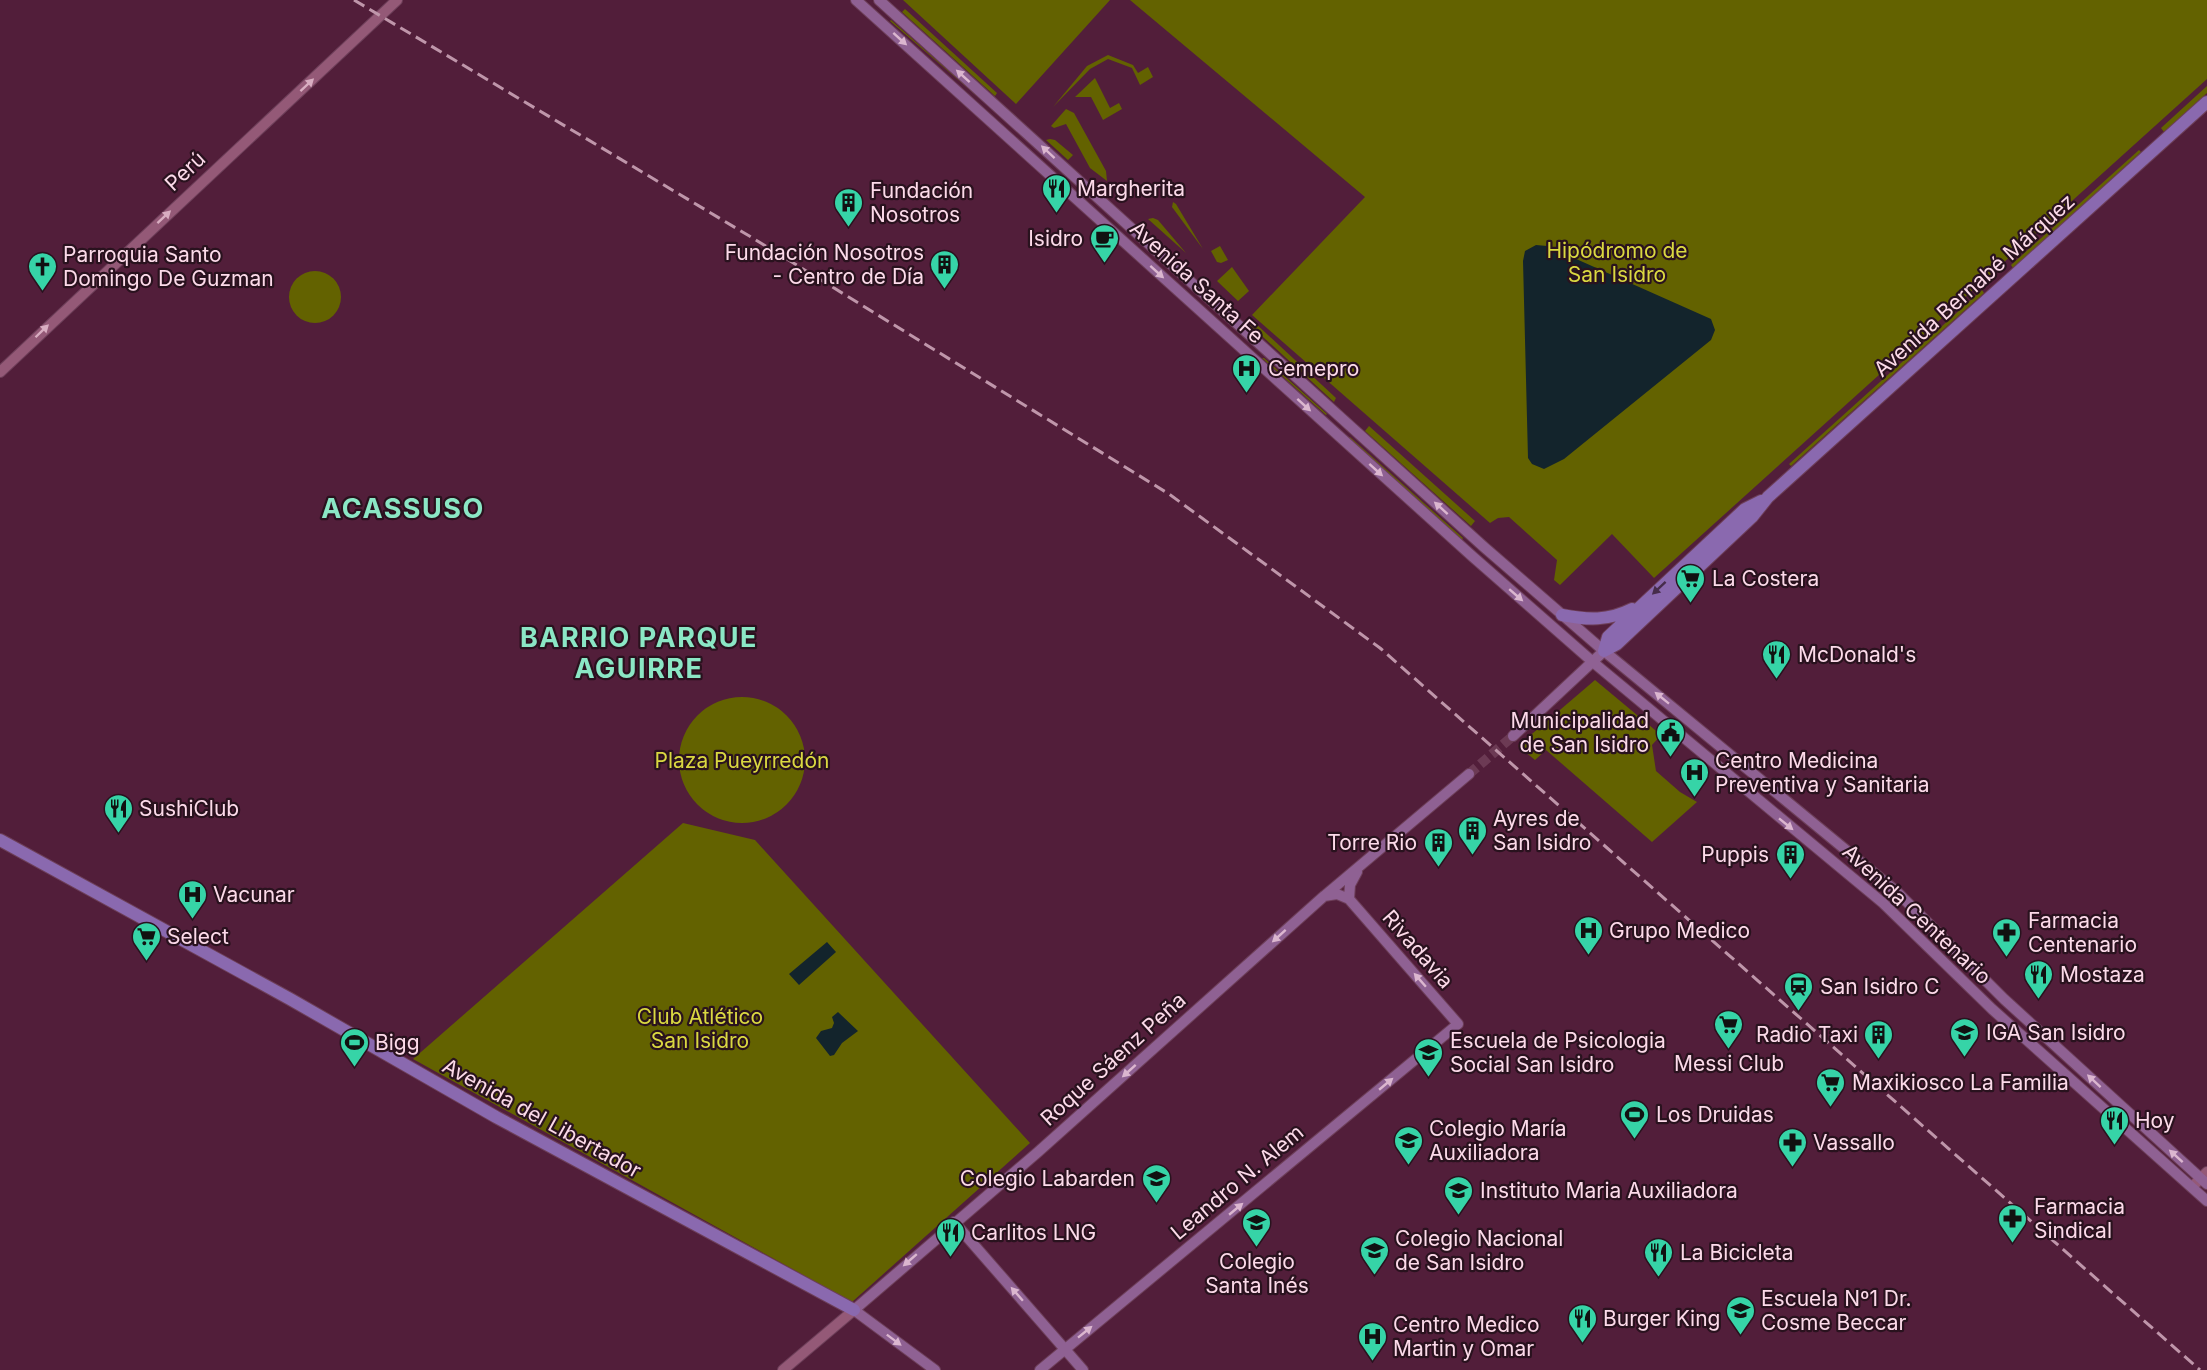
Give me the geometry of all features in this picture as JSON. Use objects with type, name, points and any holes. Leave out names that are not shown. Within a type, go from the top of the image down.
[{"type":"main road","name":"Avenida Santa Fe","points":[[856,0],[1332,431],[1594,663]]},
{"type":"main road","name":"Avenida Santa Fe","points":[[879,0],[1604,651]]},
{"type":"main road","name":"Avenida Bernabé Márquez","points":[[1604,651],[1617,644],[1752,517],[1768,497],[2207,102]]},
{"type":"main road","name":"Avenida Bernabé Márquez","points":[[1604,651],[1608,636],[1642,604],[1745,509],[1768,497]]},
{"type":"main road","points":[[1562,615],[1592,620],[1607,619],[1642,604]]},
{"type":"main road","points":[[1513,736],[1594,663],[1604,651]]},
{"type":"main road","name":"Avenida Centenario","points":[[1604,651],[1897,892],[2004,999],[2205,1178]]},
{"type":"main road","name":"Avenida Centenario","points":[[1594,663],[1884,903],[2003,1020],[2207,1201]]},
{"type":"main road","name":"Roque Sáenz Peña","points":[[854,1310],[1046,1145],[1323,897],[1469,774]]},
{"type":"main road","name":"Avenida del Libertador","points":[[0,840],[290,999],[496,1117],[854,1310],[935,1370]]},
{"type":"main road","points":[[1323,897],[1337,894],[1349,899],[1350,885],[1362,864]]},
{"type":"main road","name":"Rivadavia","points":[[1349,899],[1458,1024]]},
{"type":"main road","name":"Leandro N. Alem","points":[[1040,1370],[1458,1024]]},
{"type":"main road","points":[[954,1222],[1083,1370]]},
{"type":"street","name":"Perú","points":[[0,372],[396,0]]},
{"type":"street","points":[[2192,1187],[2205,1178]]},
{"type":"street","name":"Roque Sáenz Peña","points":[[783,1370],[854,1310]]},
{"type":"green space","points":[[903,0],[1110,0],[1016,104]]},
{"type":"green space","name":"Hipódromo de San Isidro","points":[[1130,0],[2207,0],[2207,79],[1654,578],[1612,534],[1560,585],[1554,580],[1557,560],[1509,517],[1498,518],[1490,523],[1252,315],[1365,197]]},
{"type":"green space","points":[[905,9],[997,93],[995,96],[902,12]]},
{"type":"green space","points":[[891,20],[986,104],[890,21]]},
{"type":"green space","points":[[1108,55],[1133,65],[1138,73],[1148,67],[1153,77],[1140,85],[1132,68],[1108,59],[1090,69],[1053,107],[1087,66]]},
{"type":"green space","points":[[1095,78],[1110,108],[1119,103],[1122,109],[1103,120],[1091,97],[1075,97]]},
{"type":"green space","points":[[2207,86],[2207,93],[2164,132],[2161,128]]},
{"type":"green space","points":[[1066,109],[1074,113],[1106,171],[1107,181],[1090,168],[1066,124],[1054,128],[1051,126]]},
{"type":"green space","points":[[1046,140],[1055,140],[1073,155],[1068,160]]},
{"type":"green space","points":[[2139,150],[2141,152],[2013,268],[2011,265]]},
{"type":"green space","points":[[1173,202],[1176,204],[1203,249],[1172,207]]},
{"type":"green space","points":[[1148,219],[1158,220],[1186,253]]},
{"type":"green space","points":[[1220,246],[1228,260],[1221,263],[1217,262],[1211,251]]},
{"type":"green space","points":[[1232,267],[1249,291],[1238,301],[1217,281]]},
{"type":"green space","points":[[310,271],[320,271],[334,278],[341,297],[334,316],[320,323],[310,323],[300,319],[293,312],[289,302],[289,292],[293,282],[300,275]]},
{"type":"green space","points":[[1982,290],[1984,293],[1791,466],[1789,464]]},
{"type":"green space","points":[[1253,321],[1336,398],[1334,402],[1250,325]]},
{"type":"green space","points":[[1262,358],[1264,358],[1327,414],[1326,415]]},
{"type":"green space","points":[[1369,426],[1475,521],[1471,526],[1365,431]]},
{"type":"green space","points":[[1349,438],[1463,538],[1462,540]]},
{"type":"green space","points":[[1595,680],[1661,735],[1652,745],[1656,771],[1680,792],[1697,802],[1652,842],[1546,750],[1535,760],[1518,746]]},
{"type":"green space","name":"Plaza Pueyrredón","points":[[742,697],[766,702],[786,716],[800,736],[805,760],[800,784],[786,804],[766,818],[742,823],[718,818],[698,804],[684,784],[679,760],[684,736],[698,716],[718,702]]},
{"type":"green space","name":"Club Atlético San Isidro","points":[[683,823],[755,840],[1030,1143],[852,1302],[413,1059]]},
{"type":"water","points":[[1536,245],[1547,246],[1711,319],[1715,330],[1711,340],[1564,459],[1544,469],[1532,464],[1528,458],[1523,261],[1525,251]]},
{"type":"water","points":[[827,942],[836,952],[799,985],[789,974]]},
{"type":"water","points":[[838,1012],[858,1031],[842,1043],[834,1055],[830,1056],[816,1038],[821,1031],[832,1028],[834,1023],[832,1017]]},
{"type":"tunnel","points":[[1469,774],[1513,736]]},
{"type":"railway","points":[[354,0],[751,237],[1169,494],[1380,648],[2200,1370]]},
{"type":"place","name":"Margherita","points":[[1056,214]]},
{"type":"place","name":"Fundación Nosotros","points":[[849,228]]},
{"type":"place","name":"Isidro","points":[[1104,264]]},
{"type":"place","name":"Fundación Nosotros - Centro de Día","points":[[945,290]]},
{"type":"place","name":"Parroquia Santo Domingo De Guzman","points":[[42,292]]},
{"type":"place","name":"Cemepro","points":[[1247,394]]},
{"type":"place","name":"La Costera","points":[[1691,604]]},
{"type":"place","name":"McDonald's","points":[[1777,680]]},
{"type":"place","name":"Municipalidad de San Isidro","points":[[1670,758]]},
{"type":"place","name":"Centro Medicina Preventiva y Sanitaria","points":[[1694,798]]},
{"type":"place","name":"SushiClub","points":[[118,834]]},
{"type":"place","name":"Ayres de San Isidro","points":[[1472,856]]},
{"type":"place","name":"Torre Rio","points":[[1438,868]]},
{"type":"place","name":"Puppis","points":[[1790,880]]},
{"type":"place","name":"Vacunar","points":[[192,920]]},
{"type":"place","name":"Grupo Medico","points":[[1588,956]]},
{"type":"place","name":"Farmacia Centenario","points":[[2007,958]]},
{"type":"place","name":"Select","points":[[146,962]]},
{"type":"place","name":"Mostaza","points":[[2039,1000]]},
{"type":"place","name":"San Isidro C","points":[[1799,1012]]},
{"type":"place","name":"Messi Club","points":[[1729,1050]]},
{"type":"place","name":"IGA San Isidro","points":[[1965,1058]]},
{"type":"place","name":"Radio Taxi","points":[[1879,1060]]},
{"type":"place","name":"Bigg","points":[[354,1068]]},
{"type":"place","name":"Escuela de Psicologia Social San Isidro","points":[[1429,1078]]},
{"type":"place","name":"Maxikiosco La Familia","points":[[1831,1108]]},
{"type":"place","name":"Los Druidas","points":[[1635,1140]]},
{"type":"place","name":"Hoy","points":[[2114,1146]]},
{"type":"place","name":"Colegio María Auxiliadora","points":[[1408,1166]]},
{"type":"place","name":"Vassallo","points":[[1792,1168]]},
{"type":"place","name":"Colegio Labarden","points":[[1156,1204]]},
{"type":"place","name":"Instituto Maria Auxiliadora","points":[[1459,1216]]},
{"type":"place","name":"Farmacia Sindical","points":[[2013,1244]]},
{"type":"place","name":"Colegio Santa Inés","points":[[1257,1248]]},
{"type":"place","name":"Carlitos LNG","points":[[950,1258]]},
{"type":"place","name":"Colegio Nacional de San Isidro","points":[[1374,1276]]},
{"type":"place","name":"La Bicicleta","points":[[1659,1278]]},
{"type":"place","name":"Escuela Nº1 Dr. Cosme Beccar","points":[[1740,1336]]},
{"type":"place","name":"Burger King","points":[[1582,1344]]},
{"type":"place","name":"Centro Medico Martin y Omar","points":[[1372,1362]]},
{"type":"district","name":"ACASSUSO","points":[[403,508]]},
{"type":"district","name":"BARRIO PARQUE AGUIRRE","points":[[639,652]]}]
